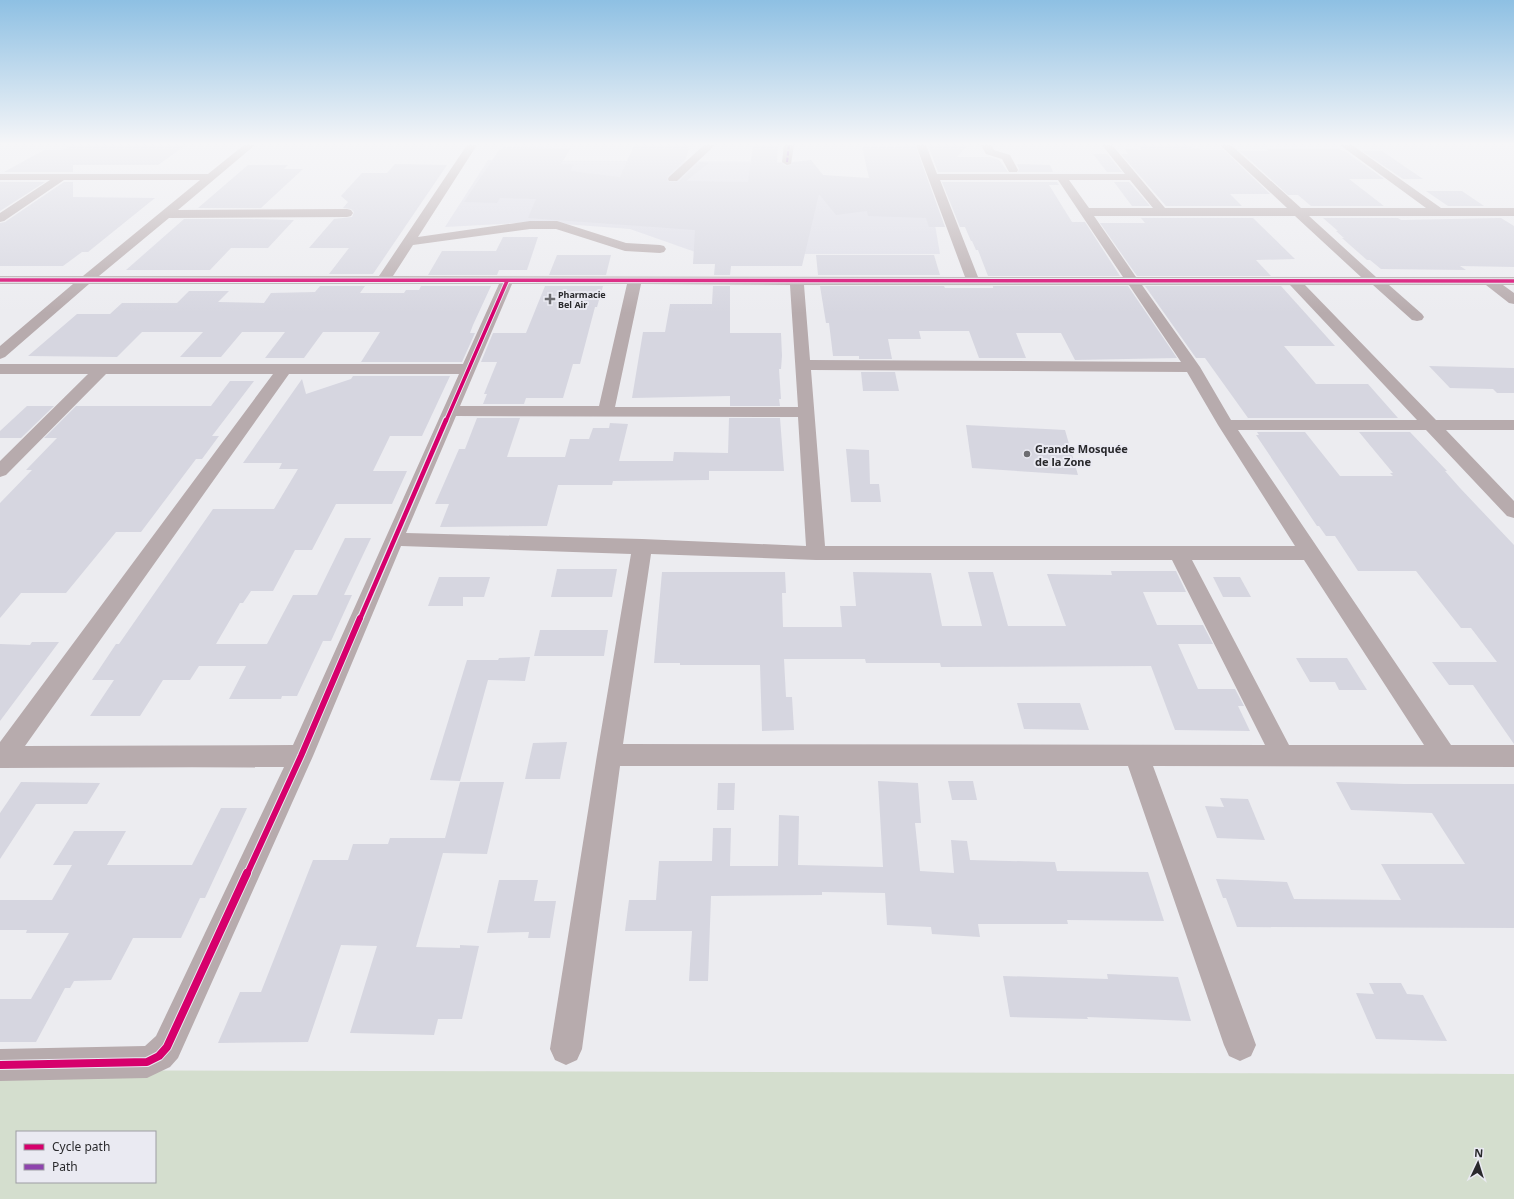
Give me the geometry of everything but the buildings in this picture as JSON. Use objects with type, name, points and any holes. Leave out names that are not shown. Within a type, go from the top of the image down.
[{"type":"street","points":[[0,218],[26,201]]},
{"type":"street","points":[[0,354],[86,280],[184,201]]},
{"type":"street","points":[[383,280],[436,201]]},
{"type":"street","points":[[943,201],[973,281]]},
{"type":"street","points":[[1077,201],[1192,367],[1226,425],[1444,756]]},
{"type":"street","points":[[1153,201],[1162,212]]},
{"type":"street","points":[[1286,201],[1417,317]]},
{"type":"street","points":[[1423,201],[1438,212]]},
{"type":"street","points":[[1085,212],[1514,212]]},
{"type":"street","points":[[168,214],[347,213]]},
{"type":"street","points":[[409,242],[530,225],[551,224],[625,247],[660,249]]},
{"type":"street","points":[[0,280],[1514,281]]},
{"type":"street","points":[[0,1065],[147,1062],[159,1056],[166,1048],[301,756],[507,280]]},
{"type":"street","points":[[606,411],[635,281]]},
{"type":"street","points":[[797,281],[816,552]]},
{"type":"street","points":[[1294,281],[1514,512]]},
{"type":"street","points":[[1489,281],[1514,300]]},
{"type":"street","points":[[803,365],[1192,367]]},
{"type":"street","points":[[0,471],[103,368]]},
{"type":"street","points":[[2,757],[285,368]]},
{"type":"street","points":[[0,369],[468,368]]},
{"type":"street","points":[[449,411],[806,412]]},
{"type":"street","points":[[1226,425],[1514,425]]},
{"type":"street","points":[[394,539],[816,552],[1310,553]]},
{"type":"street","points":[[566,1049],[609,755],[642,546]]},
{"type":"street","points":[[1178,553],[1282,755]]},
{"type":"street","points":[[609,755],[1514,756]]},
{"type":"street","points":[[1136,755],[1240,1045]]},
{"type":"street","points":[[2,757],[301,756]]},
{"type":"shaded area","points":[[462,201],[931,201],[940,254],[701,254],[630,229],[537,222],[445,227]]},
{"type":"green space","points":[[0,1070],[1514,1074],[1514,1199],[0,1199]]},
{"type":"cycle path","points":[[0,280],[1514,281]]},
{"type":"cycle path","points":[[0,1065],[147,1062],[159,1056],[167,1047],[301,756],[507,281]]},
{"type":"place","name":"Pharmacie Bel Air","points":[[550,299]]},
{"type":"place","name":"Grande Mosquée de la Zone","points":[[1027,454]]}]
